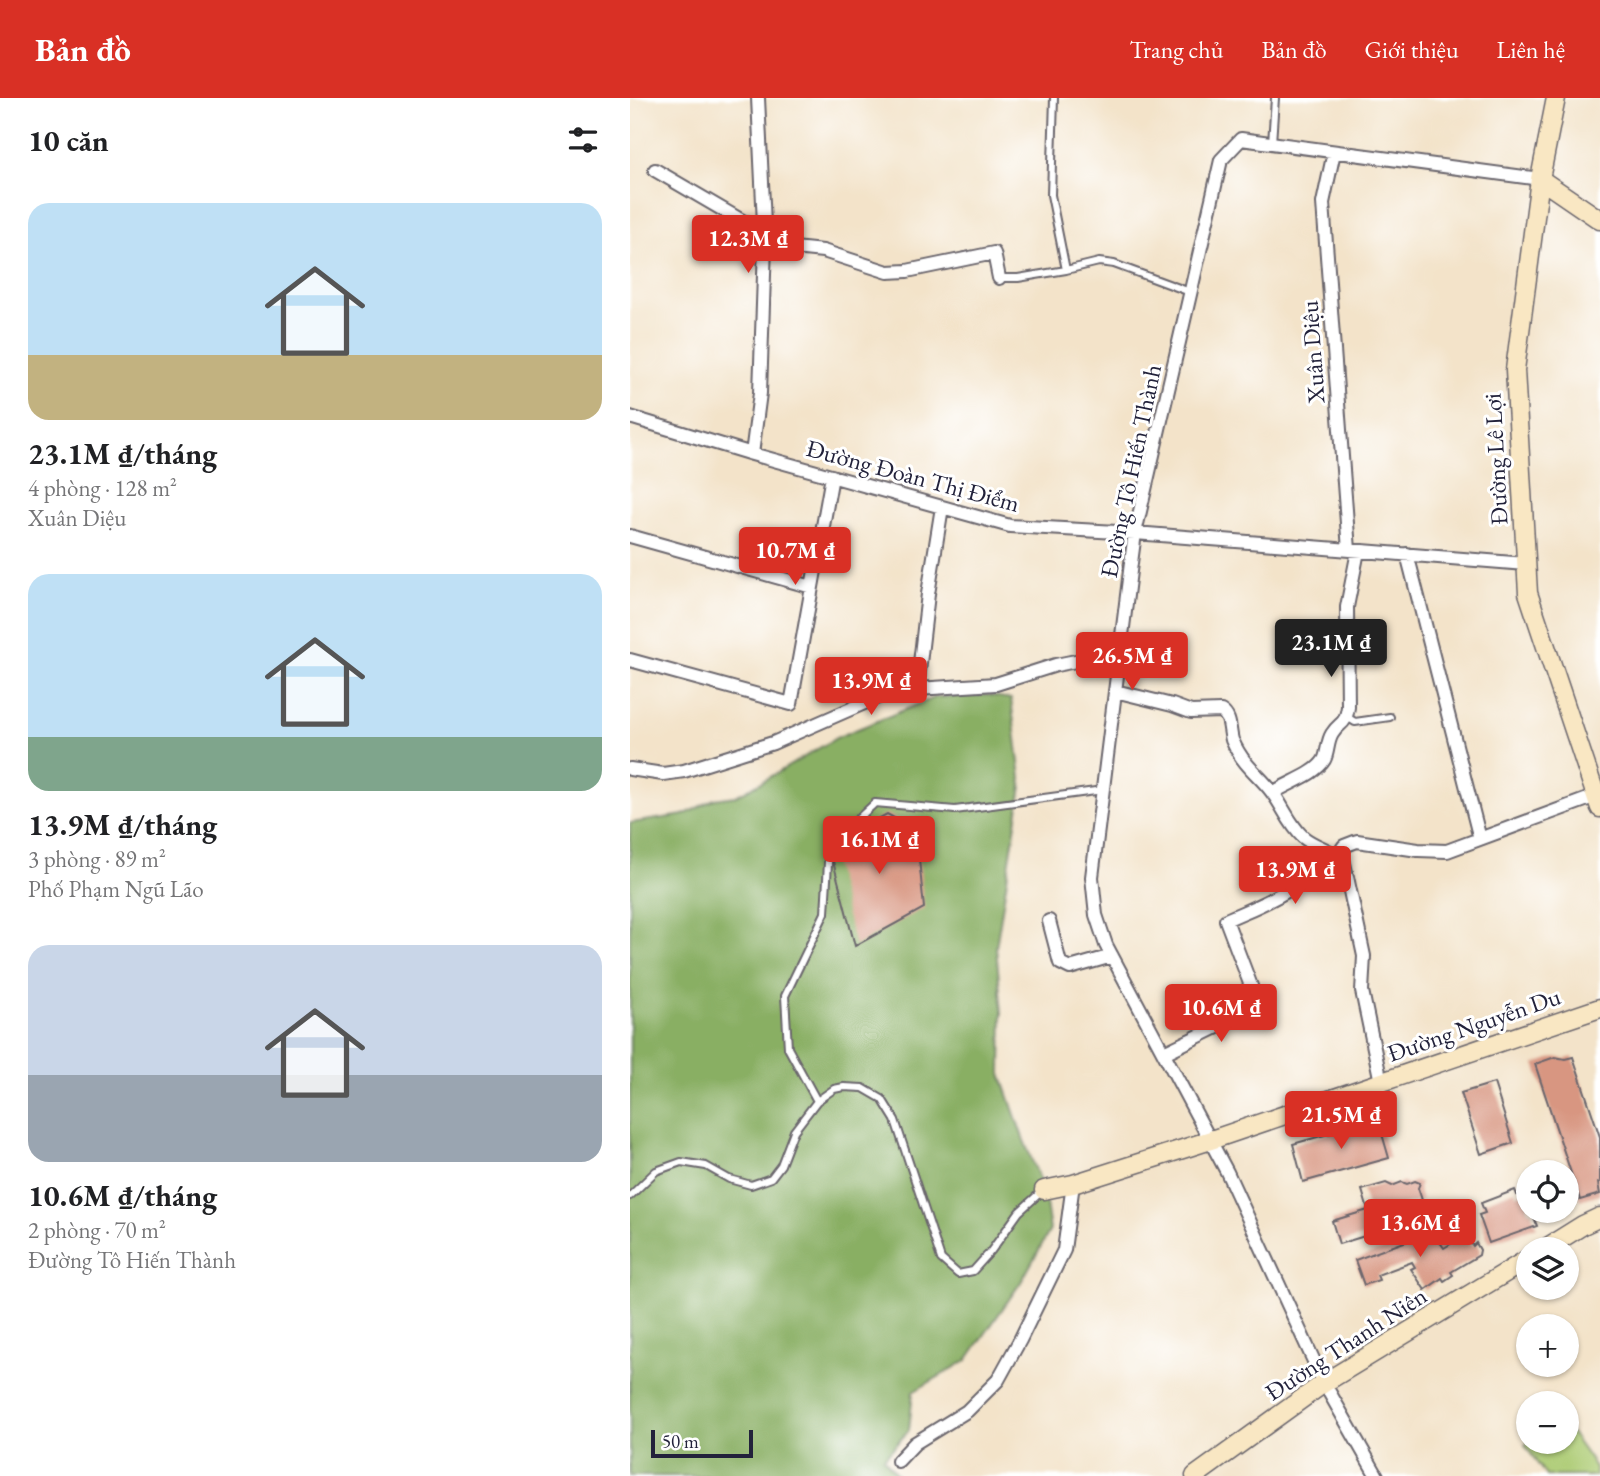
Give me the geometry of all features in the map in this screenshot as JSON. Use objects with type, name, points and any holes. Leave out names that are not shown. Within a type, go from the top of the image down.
[{"type":"street","points":[[752,454],[760,393],[765,245],[758,98]]},
{"type":"street","name":"Đường Lê Lợi","points":[[1556,98],[1540,179],[1515,370],[1526,564],[1528,593],[1598,802]]},
{"type":"street","name":"Đường Tô Hiến Thành","points":[[1377,1476],[1324,1383],[1227,1171],[1106,945],[1096,915],[1092,877],[1115,691],[1135,533],[1221,160],[1241,139],[1540,179]]},
{"type":"street","name":"Xuân Diệu","points":[[1334,152],[1323,203],[1353,550],[1347,607],[1347,717]]},
{"type":"street","points":[[655,170],[744,222],[764,225]]},
{"type":"street","points":[[1540,179],[1600,220]]},
{"type":"street","points":[[765,245],[811,249],[888,272],[994,253],[999,278]]},
{"type":"street","name":"Đường Đoàn Thị Điểm","points":[[630,417],[1010,526],[1135,533],[1526,564]]},
{"type":"street","points":[[630,660],[791,704],[832,476]]},
{"type":"street","points":[[916,689],[942,507]]},
{"type":"street","points":[[630,536],[812,587]]},
{"type":"street","points":[[1407,554],[1480,839]]},
{"type":"street","points":[[630,769],[663,774],[684,771],[773,743],[885,694],[916,689],[996,684],[1056,665],[1120,652]]},
{"type":"street","points":[[1115,691],[1191,712],[1220,710],[1224,713],[1239,754],[1273,793],[1295,828],[1313,844],[1338,855],[1344,863],[1364,956],[1362,991],[1381,1082]]},
{"type":"street","points":[[1273,793],[1317,768],[1325,759],[1333,732],[1347,717]]},
{"type":"street","points":[[1338,855],[1344,846],[1357,841],[1418,850],[1447,851],[1598,802]]},
{"type":"street","points":[[1164,1053],[1250,1011],[1253,1007],[1251,986],[1226,920],[1291,889],[1314,869],[1324,849]]},
{"type":"street","points":[[1049,920],[1060,963],[1064,967],[1070,968],[1112,956]]},
{"type":"street","name":"Đường Nguyễn Du","points":[[1044,1190],[1073,1184],[1211,1140],[1600,1008]]},
{"type":"street","points":[[898,1461],[915,1443],[967,1411],[998,1380],[1064,1250],[1073,1184]]},
{"type":"street","points":[[1564,1237],[1600,1217]]},
{"type":"street","name":"Đường Thanh Niên","points":[[1195,1476],[1324,1383],[1516,1266]]},
{"type":"lane","points":[[1054,98],[1051,195],[1066,270]]},
{"type":"lane","points":[[1272,143],[1275,98]]},
{"type":"lane","points":[[999,278],[1018,278],[1099,262],[1114,264],[1190,292]]},
{"type":"lane","points":[[1347,717],[1355,722],[1390,717]]},
{"type":"lane","points":[[817,1101],[788,1048],[785,996],[825,912],[829,846],[876,803],[956,810],[1103,790]]},
{"type":"lane","points":[[630,1196],[656,1171],[681,1162],[706,1166],[729,1179],[751,1185],[771,1178],[781,1165],[794,1131],[817,1101],[834,1089],[844,1087],[863,1088],[882,1099],[895,1120],[941,1259],[958,1274],[973,1270],[991,1251],[1019,1212],[1044,1190]]},
{"type":"green space","points":[[988,695],[1011,699],[1022,786],[996,947],[1002,1013],[1001,1074],[1044,1190],[1050,1230],[1021,1282],[967,1360],[913,1392],[909,1430],[884,1458],[898,1476],[630,1476],[630,823],[684,815],[714,799],[736,796],[838,737],[936,697]]},
{"type":"green space","points":[[1579,1444],[1595,1467],[1595,1476],[1546,1476],[1531,1454],[1579,1454]]},
{"type":"building","points":[[887,814],[916,830],[924,908],[855,946],[829,846]]},
{"type":"building","points":[[1555,1057],[1573,1057],[1600,1137],[1600,1194],[1580,1200],[1579,1160],[1567,1160],[1535,1064]]},
{"type":"building","points":[[1494,1083],[1513,1143],[1481,1154],[1461,1093]]},
{"type":"building","points":[[1378,1120],[1389,1158],[1303,1182],[1293,1144]]},
{"type":"building","points":[[1415,1181],[1420,1183],[1418,1188],[1422,1200],[1379,1213],[1384,1230],[1339,1244],[1332,1221],[1368,1210],[1362,1190],[1386,1183],[1392,1186]]},
{"type":"building","points":[[1515,1190],[1516,1223],[1536,1223],[1537,1226],[1489,1243],[1479,1215],[1485,1213],[1481,1203]]},
{"type":"building","points":[[1426,1234],[1437,1238],[1444,1248],[1465,1235],[1473,1246],[1476,1243],[1480,1250],[1479,1255],[1451,1272],[1453,1275],[1444,1281],[1442,1278],[1425,1290],[1411,1269],[1415,1267],[1412,1262],[1377,1275],[1379,1280],[1364,1285],[1355,1260]]}]
